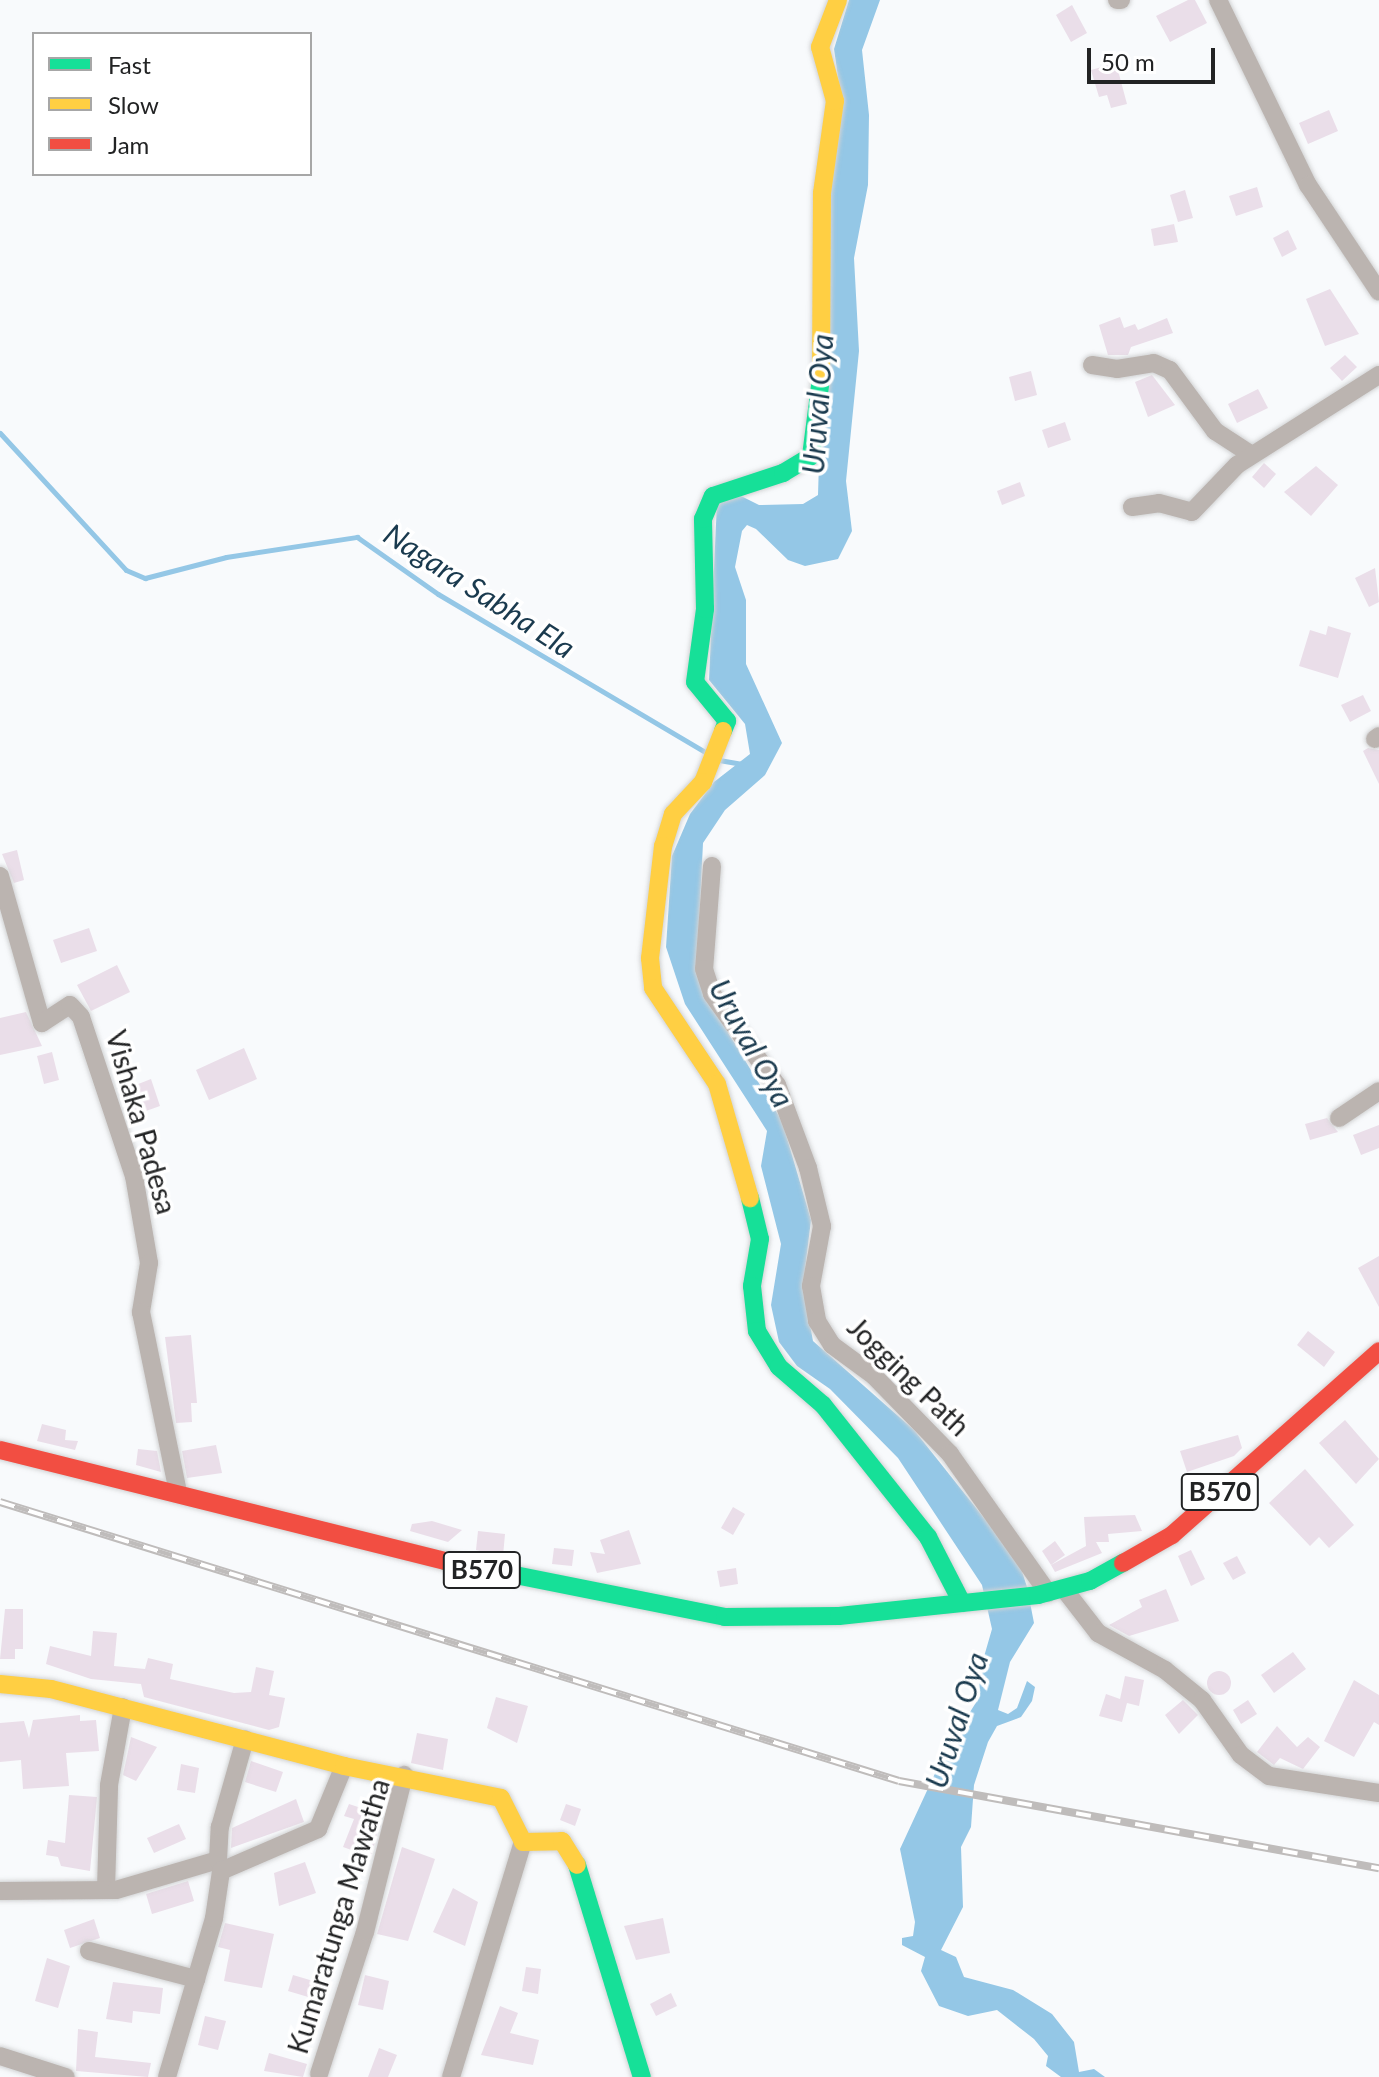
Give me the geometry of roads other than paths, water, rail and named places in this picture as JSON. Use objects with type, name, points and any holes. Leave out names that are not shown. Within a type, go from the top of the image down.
[{"type":"street","points":[[838,0],[820,47],[835,101],[822,193],[824,350],[811,456],[783,473],[713,496],[703,519],[705,609],[695,682],[727,721],[711,765],[673,814],[663,846],[653,988],[721,1099],[760,1239],[752,1286],[757,1331],[779,1367],[823,1405],[890,1487],[928,1537],[968,1603]]},
{"type":"street","points":[[1218,0],[1308,185],[1379,292]]},
{"type":"street","points":[[1092,365],[1117,369],[1154,363],[1170,370],[1215,431],[1252,455]]},
{"type":"street","points":[[1132,507],[1159,503],[1192,512],[1252,455],[1379,375]]},
{"type":"street","name":"Jogging Path","points":[[712,866],[704,969],[712,994],[777,1085],[808,1168],[822,1226],[811,1286],[817,1321],[832,1345],[874,1376],[950,1454],[1050,1592],[1098,1633],[1165,1670],[1202,1700],[1241,1755],[1269,1776],[1379,1793]]},
{"type":"street","name":"Vishaka Padesa","points":[[0,876],[42,1023],[70,1005],[81,1017],[134,1176],[149,1263],[141,1312],[178,1493]]},
{"type":"street","points":[[1339,1118],[1379,1091]]},
{"type":"street","name":"B570","points":[[0,1450],[505,1576],[725,1617],[839,1616],[1050,1592],[1172,1535],[1379,1351]]},
{"type":"street","points":[[0,1684],[51,1689],[344,1766],[404,1775]]},
{"type":"street","points":[[106,1889],[109,1785],[123,1707]]},
{"type":"street","points":[[0,1891],[106,1889],[222,1857],[220,1827],[245,1739]]},
{"type":"street","name":"Kumaratunga Mawatha","points":[[167,2077],[196,1979],[221,1871],[318,1829],[344,1766]]},
{"type":"street","name":"Kumaratunga Mawatha","points":[[319,2074],[365,1932],[404,1775],[501,1798],[523,1842]]},
{"type":"street","points":[[451,2077],[523,1842],[562,1841],[573,1853],[642,2077]]},
{"type":"street","points":[[89,1951],[196,1979]]},
{"type":"street","points":[[0,2056],[66,2077]]},
{"type":"water","points":[[849,0],[880,0],[862,50],[869,115],[868,185],[854,258],[859,351],[846,481],[852,531],[838,559],[805,566],[788,560],[756,529],[747,525],[742,531],[735,567],[746,600],[746,664],[782,743],[765,775],[725,810],[703,843],[697,967],[704,993],[782,1121],[811,1220],[803,1286],[813,1341],[914,1430],[1019,1562],[1027,1587],[1034,1623],[1010,1662],[998,1710],[1008,1714],[1017,1708],[1027,1681],[1035,1687],[1032,1701],[1021,1717],[997,1726],[988,1742],[974,1785],[971,1827],[961,1847],[963,1907],[941,1950],[956,1957],[964,1977],[1013,1990],[1052,2014],[1074,2042],[1079,2072],[1094,2069],[1105,2077],[1061,2077],[1046,2066],[1048,2056],[1034,2039],[997,2010],[968,2016],[939,2006],[921,1971],[925,1957],[902,1945],[902,1938],[913,1936],[915,1922],[900,1849],[944,1754],[980,1696],[979,1674],[992,1629],[982,1585],[898,1458],[830,1389],[797,1366],[779,1342],[771,1305],[781,1244],[761,1166],[767,1131],[685,1004],[666,947],[672,856],[690,814],[714,782],[750,754],[745,724],[709,680],[717,502],[737,494],[759,505],[803,504],[818,495],[827,203],[839,84],[834,49]]},
{"type":"waterway","name":"Nagara Sabha Ela","points":[[0,433],[126,570],[145,578],[226,557],[357,537],[438,594],[707,753]]},
{"type":"waterway","name":"Nagara Sabha Ela","points":[[719,760],[741,764]]},
{"type":"railway","points":[[0,1502],[899,1781],[1379,1868]]},
{"type":"water label","name":"Uruval Oya","points":[[817,404]]},
{"type":"water label","name":"Uruval Oya","points":[[752,1043]]},
{"type":"water label","name":"Uruval Oya","points":[[956,1720]]}]
